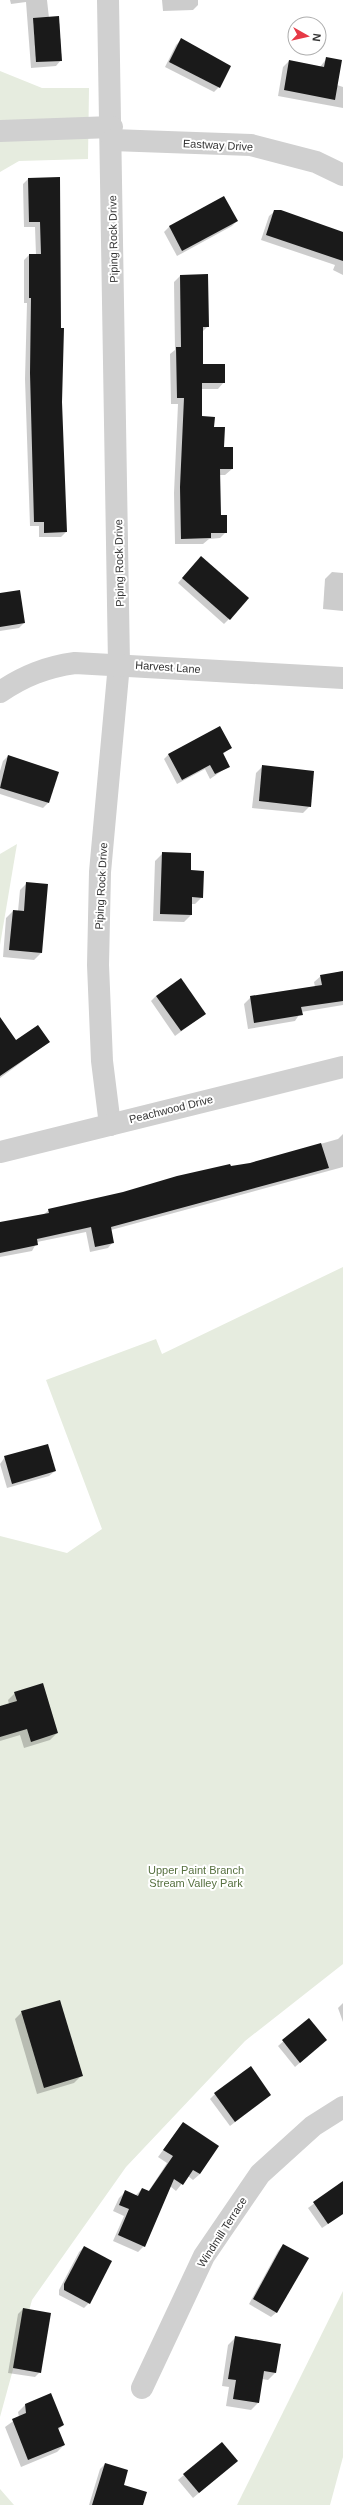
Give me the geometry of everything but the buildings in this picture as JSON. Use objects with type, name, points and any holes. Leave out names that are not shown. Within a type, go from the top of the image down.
[{"type":"street","name":"Piping Rock Drive","points":[[108,0],[112,134],[119,664],[98,914],[102,1061],[110,1125]]},
{"type":"street","name":"Eastway Drive","points":[[0,131],[112,134],[251,145],[316,162],[343,175]]},
{"type":"street","name":"Harvest Lane","points":[[0,692],[17,681],[52,666],[75,663],[119,664],[343,678]]},
{"type":"street","name":"Peachwood Drive","points":[[0,1152],[343,1067]]},
{"type":"street","name":"Windmill Terrace","points":[[142,2388],[204,2256],[260,2174],[313,2126],[343,2107]]},
{"type":"green space","points":[[0,71],[42,88],[89,88],[88,159],[19,161],[0,172]]},
{"type":"green space","points":[[17,844],[0,945],[0,854]]},
{"type":"green space","name":"Upper Paint Branch Stream Valley Park","points":[[343,1267],[343,1964],[245,2041],[126,2167],[32,2300],[0,2417],[0,1536],[67,1553],[102,1529],[46,1380],[156,1339],[162,1354]]},
{"type":"green space","points":[[343,2291],[343,2457],[330,2505],[237,2505]]},
{"type":"green space","points":[[0,2489],[14,2505],[0,2505]]}]
